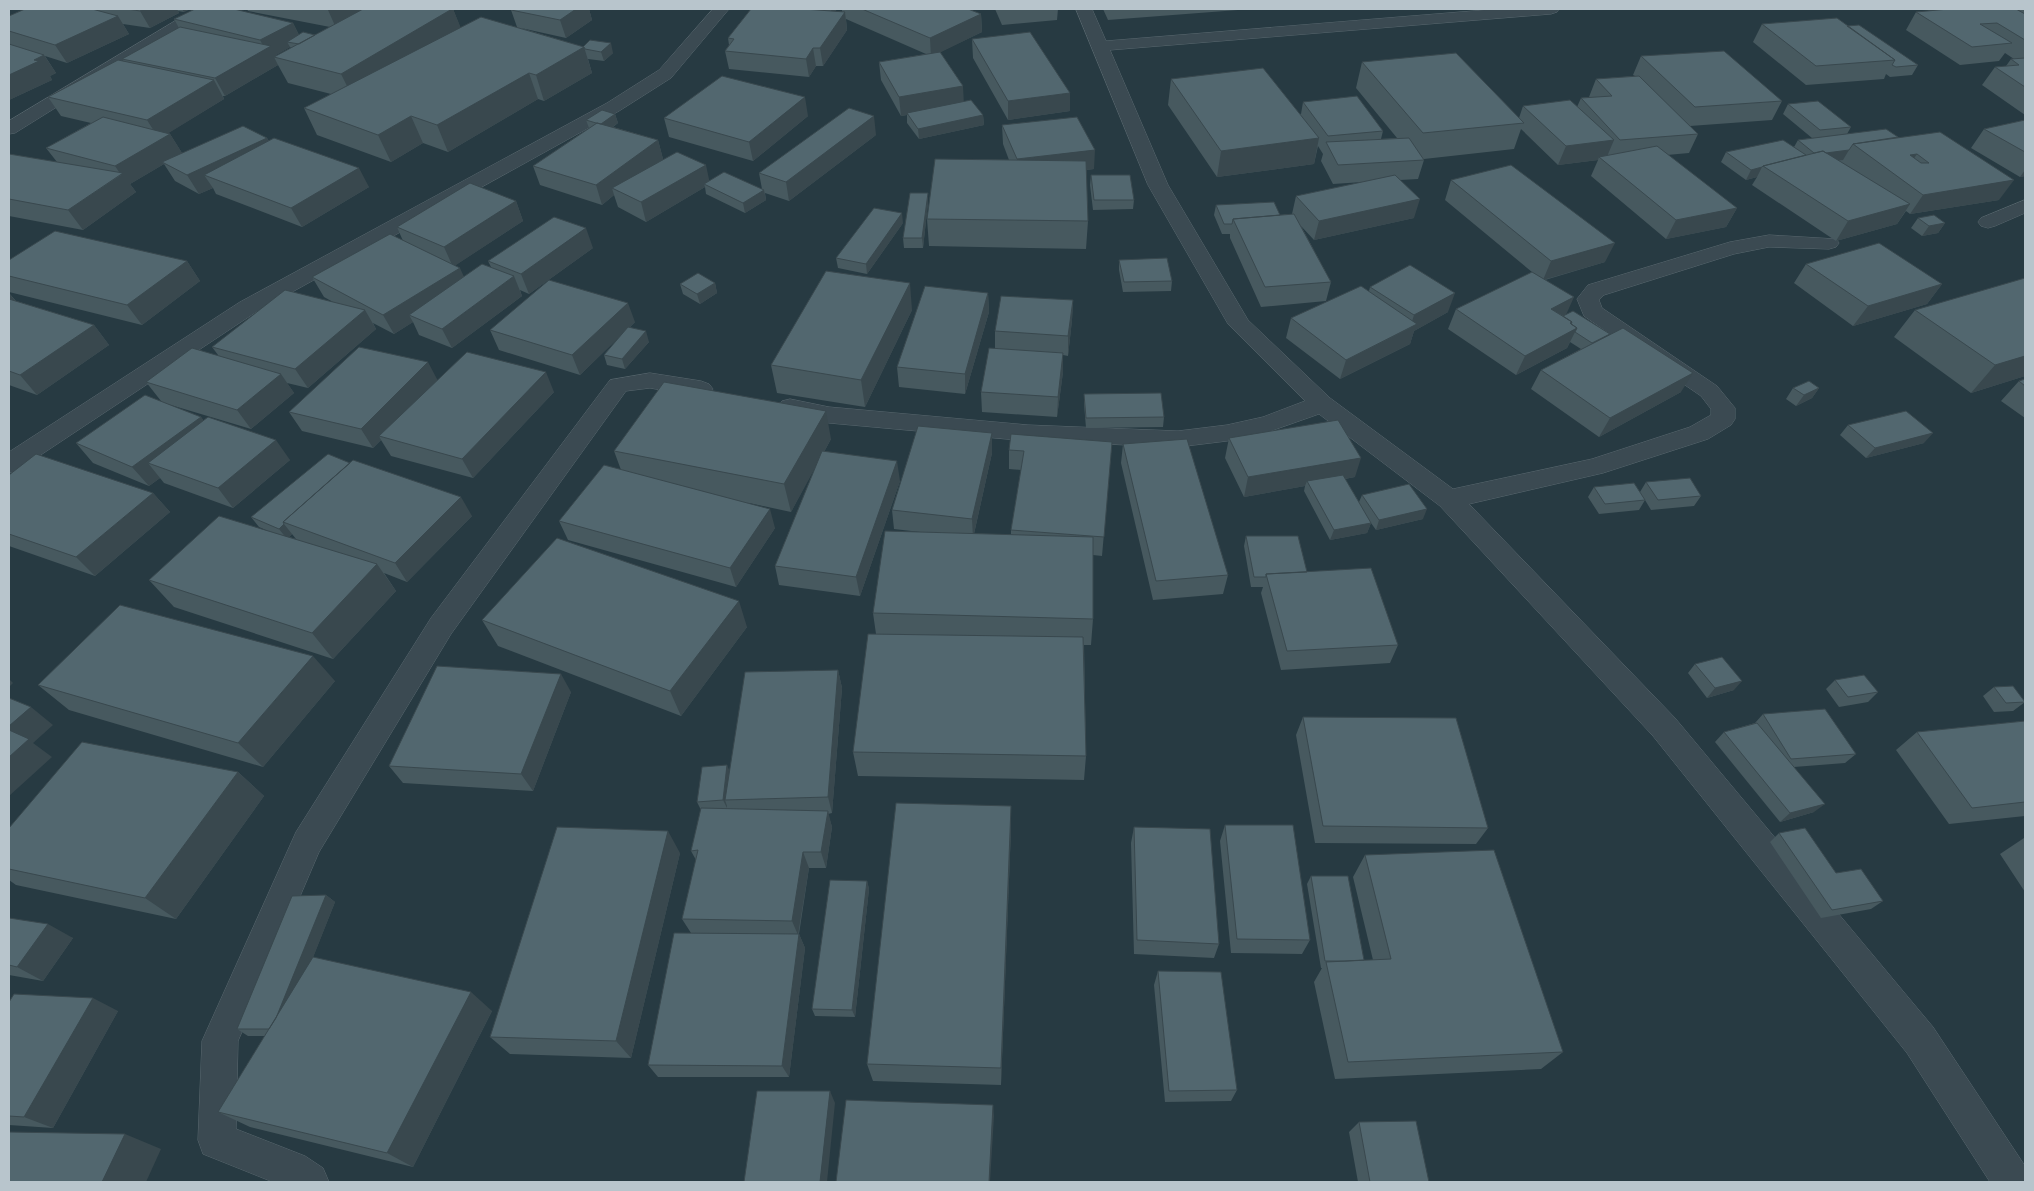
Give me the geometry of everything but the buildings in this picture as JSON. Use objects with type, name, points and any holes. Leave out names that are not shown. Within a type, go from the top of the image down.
[{"type":"street","points":[[9,129],[206,9]]},
{"type":"street","points":[[9,464],[248,307],[477,179],[613,107],[665,74],[721,9]]},
{"type":"street","points":[[1084,9],[1102,46],[1158,185],[1239,324],[1322,404],[1449,499],[1664,727],[1920,1040],[2014,1182]]},
{"type":"street","points":[[1337,9],[1351,25]]},
{"type":"street","points":[[1102,46],[1551,9]]},
{"type":"street","points":[[1988,222],[2025,206]]},
{"type":"street","points":[[1449,499],[1594,467],[1699,433],[1724,419],[1723,408],[1709,391],[1592,311],[1588,299],[1596,290],[1730,248],[1769,241],[1829,243]]},
{"type":"street","points":[[309,1182],[291,1170],[217,1140],[220,1042],[307,843],[441,626],[618,385],[638,380],[659,380],[725,394]]},
{"type":"street","points":[[762,402],[828,415],[1028,433],[1178,439],[1227,433],[1268,424],[1322,404]]}]
